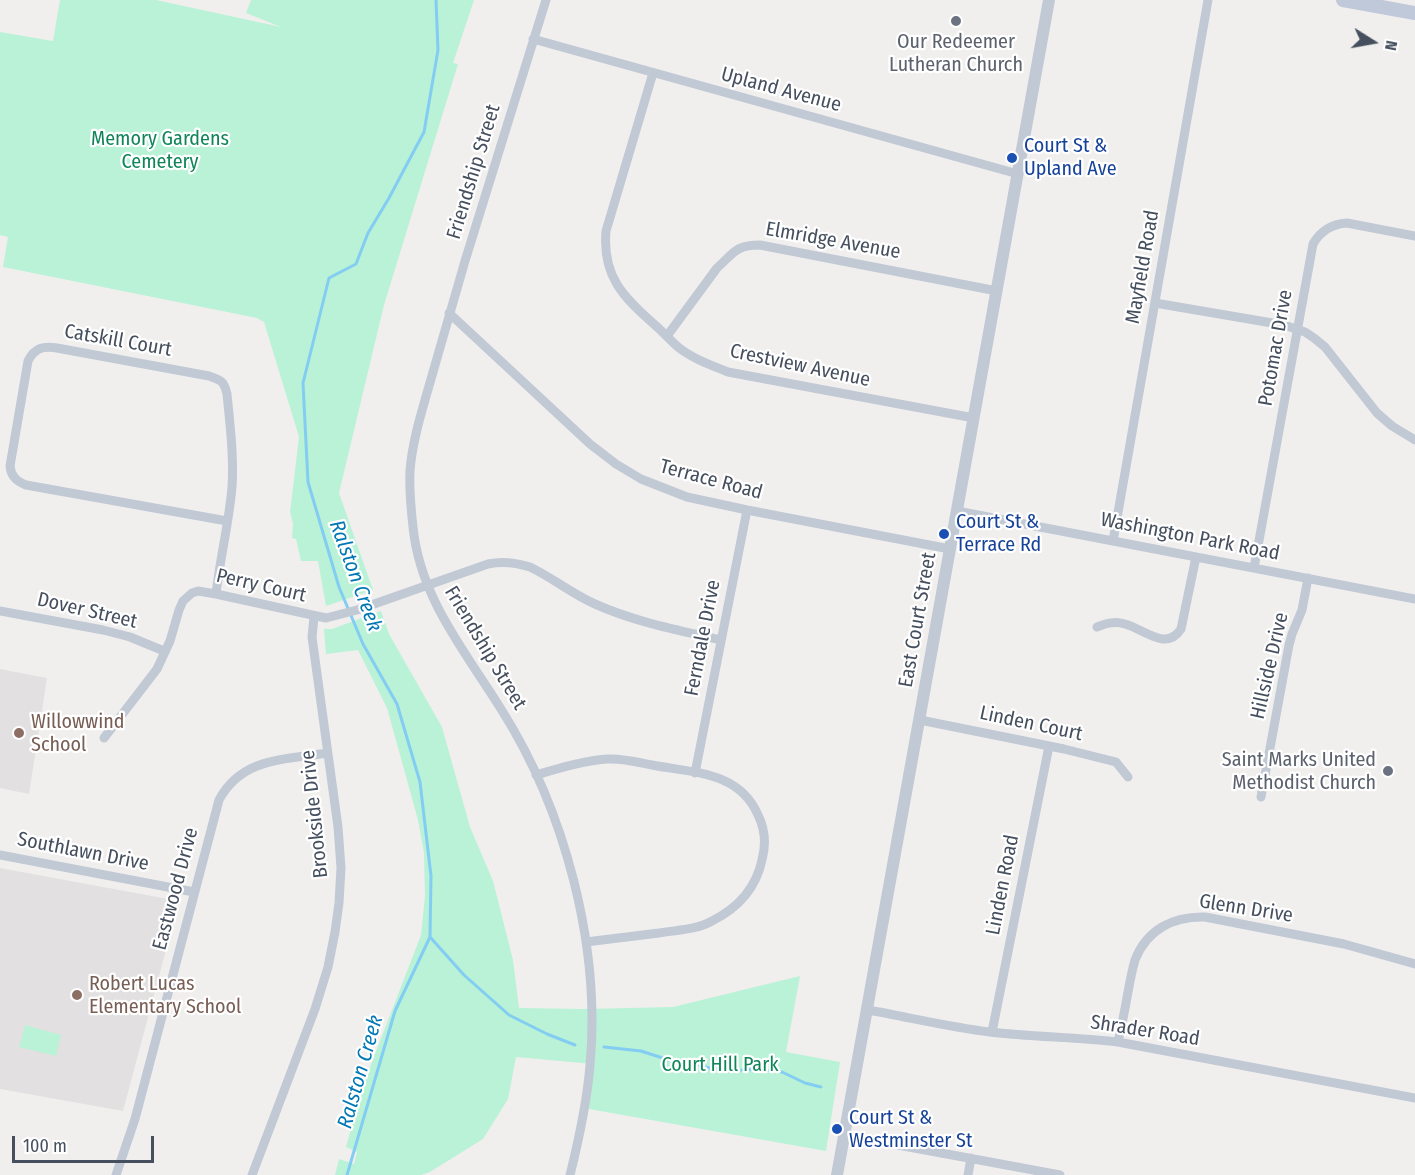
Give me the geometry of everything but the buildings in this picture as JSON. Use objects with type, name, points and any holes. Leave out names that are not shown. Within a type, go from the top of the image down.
[{"type":"main road","points":[[1343,0],[1415,13]]},
{"type":"street","name":"Friendship Street","points":[[546,0],[449,313],[420,419],[410,471],[410,495],[416,550],[427,585],[445,623],[502,711],[536,775],[549,805],[573,880],[586,942],[591,1017],[590,1062],[581,1130],[570,1175]]},
{"type":"street","name":"East Court Street","points":[[837,1175],[1049,0]]},
{"type":"street","name":"Mayfield Road","points":[[1113,541],[1208,0]]},
{"type":"street","name":"Upland Avenue","points":[[534,39],[1018,174]]},
{"type":"street","name":"Crestview Avenue","points":[[653,73],[609,219],[605,242],[607,261],[613,278],[626,298],[679,348],[692,357],[728,372],[974,418]]},
{"type":"street","name":"Potomac Drive","points":[[1254,568],[1313,244],[1323,231],[1332,226],[1347,223],[1415,236]]},
{"type":"street","name":"Elmridge Avenue","points":[[667,336],[717,268],[733,252],[751,245],[772,247],[997,291]]},
{"type":"street","points":[[1155,303],[1298,329],[1325,347],[1377,412],[1392,426],[1415,440]]},
{"type":"street","name":"Terrace Road","points":[[449,313],[590,444],[641,479],[687,497],[951,549]]},
{"type":"street","name":"Catskill Court","points":[[216,594],[232,489],[227,394],[223,382],[209,376],[46,346],[38,348],[32,354],[28,361],[10,466],[14,477],[19,482],[227,521]]},
{"type":"street","name":"Ferndale Drive","points":[[695,773],[747,510]]},
{"type":"street","name":"Washington Park Road","points":[[957,511],[1415,599]]},
{"type":"street","points":[[1097,627],[1117,622],[1161,639],[1171,639],[1177,635],[1196,557]]},
{"type":"street","name":"Perry Court","points":[[104,738],[157,669],[183,601],[198,591],[326,618],[357,610],[499,562],[524,565],[537,570],[573,593],[629,617],[721,640]]},
{"type":"street","name":"Hillside Drive","points":[[1261,796],[1289,645],[1302,610],[1308,579]]},
{"type":"street","name":"Dover Street","points":[[0,611],[103,630],[130,637],[164,651]]},
{"type":"street","name":"Brookside Drive","points":[[252,1175],[315,1008],[328,967],[339,903],[338,827],[312,637],[314,617]]},
{"type":"street","name":"Linden Court","points":[[920,720],[1116,762],[1128,777]]},
{"type":"street","name":"Linden Road","points":[[992,1032],[1049,746]]},
{"type":"street","name":"Eastwood Drive","points":[[116,1175],[135,1119],[222,794],[244,772],[265,763],[327,753]]},
{"type":"street","points":[[536,775],[566,765],[608,759],[639,761],[729,782],[754,805],[761,821],[765,838],[763,856],[755,882],[746,895],[726,913],[711,922],[691,928],[586,942]]},
{"type":"street","name":"Southlawn Drive","points":[[0,855],[194,892]]},
{"type":"street","name":"Glenn Drive","points":[[1118,1042],[1135,960],[1141,947],[1156,930],[1178,919],[1192,916],[1205,917],[1344,944],[1415,964]]},
{"type":"street","name":"Shrader Road","points":[[867,1010],[965,1029],[1118,1042],[1415,1098]]},
{"type":"street","points":[[844,1134],[1060,1175]]},
{"type":"street","points":[[968,1175],[971,1158]]},
{"type":"shaded area","name":"Willowwind School","points":[[0,669],[47,678],[29,794],[0,788]]},
{"type":"shaded area","name":"Robert Lucas Elementary School","points":[[0,868],[179,901],[123,1111],[0,1089]]},
{"type":"green space","name":"Memory Gardens Cemetery","points":[[60,0],[156,0],[281,27],[246,13],[251,0],[474,0],[453,63],[458,64],[384,305],[339,493],[373,590],[326,606],[318,561],[301,561],[296,539],[292,538],[293,524],[290,512],[299,437],[264,322],[257,318],[3,267],[8,237],[0,235],[0,32],[53,41]]},
{"type":"green space","name":"Court Hill Park","points":[[381,611],[389,634],[442,727],[470,827],[493,881],[513,960],[519,1008],[673,1007],[800,976],[786,1052],[840,1062],[826,1151],[589,1109],[593,1064],[516,1057],[508,1099],[483,1139],[430,1172],[421,1175],[335,1175],[339,1159],[354,1164],[357,1152],[346,1147],[363,1085],[421,935],[425,896],[424,853],[418,820],[387,708],[358,650],[326,654],[324,629],[332,629]]},
{"type":"green space","points":[[25,1025],[61,1035],[56,1056],[19,1047]]},
{"type":"waterway","name":"Ralston Creek","points":[[347,1175],[395,1011],[430,937],[431,876],[420,782],[397,704],[363,644],[339,587],[308,482],[303,383],[329,278],[356,264],[368,233],[424,132],[438,50],[436,0]]},
{"type":"waterway","points":[[430,937],[464,975],[509,1015],[575,1045]]},
{"type":"waterway","points":[[604,1047],[641,1051],[675,1062],[728,1071],[756,1069],[782,1072],[805,1083],[821,1087]]},
{"type":"place","name":"Our Redeemer Lutheran Church","points":[[956,21]]},
{"type":"place","name":"Court St & Upland Ave","points":[[1012,158]]},
{"type":"place","name":"Court St & Terrace Rd","points":[[944,534]]},
{"type":"place","name":"Willowwind School","points":[[19,733]]},
{"type":"place","name":"Saint Marks United Methodist Church","points":[[1388,771]]},
{"type":"place","name":"Robert Lucas Elementary School","points":[[77,995]]},
{"type":"place","name":"Court St & Westminster St","points":[[837,1129]]}]
